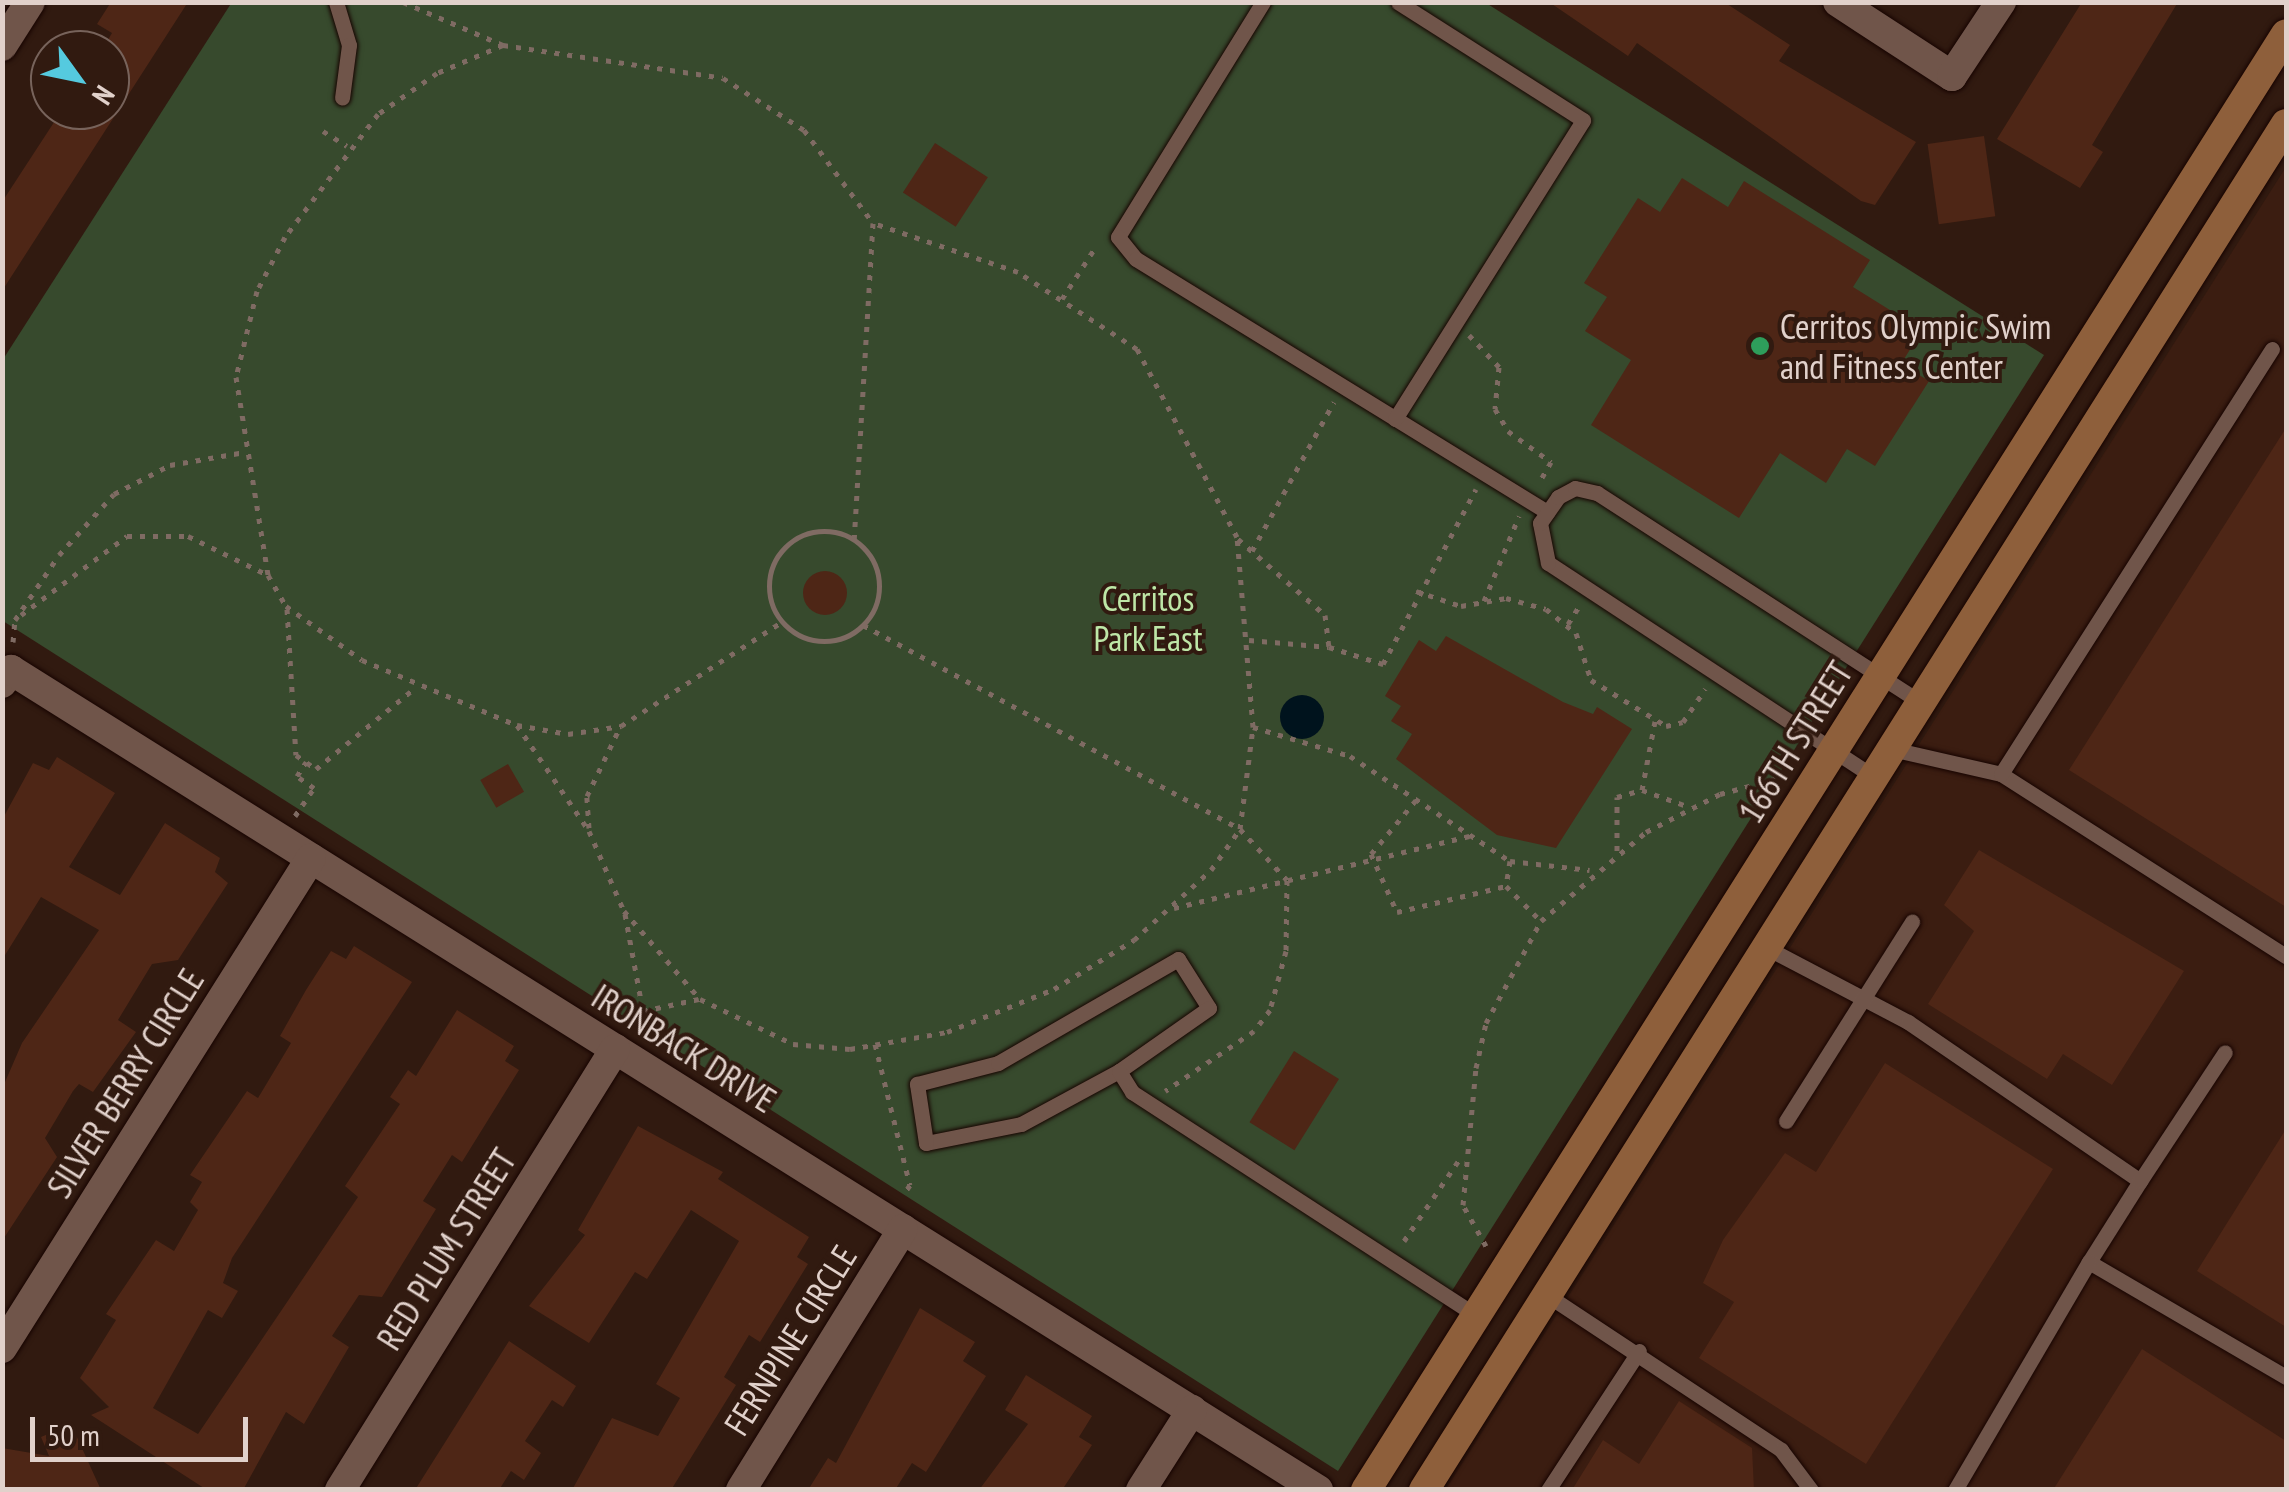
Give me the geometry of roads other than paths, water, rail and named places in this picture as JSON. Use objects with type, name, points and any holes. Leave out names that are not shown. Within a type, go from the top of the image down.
[{"type":"street","points":[[2,46],[30,2]]},
{"type":"street","points":[[1838,2],[1952,76],[2001,2]]},
{"type":"street","name":"166TH STREET","points":[[1366,1490],[2286,34]]},
{"type":"street","points":[[1424,1490],[2286,124]]},
{"type":"street","name":"IRONBACK DRIVE","points":[[7,676],[311,858],[1318,1490]]},
{"type":"street","name":"SILVER BERRY CIRCLE","points":[[2,1348],[311,858]]},
{"type":"street","name":"RED PLUM STREET","points":[[340,1490],[616,1049]]},
{"type":"street","name":"FERNPINE CIRCLE","points":[[741,1490],[903,1229]]},
{"type":"street","points":[[1476,1315],[1518,1342]]},
{"type":"street","points":[[1141,1490],[1192,1410]]},
{"type":"lane","points":[[336,2],[349,45],[342,98]]},
{"type":"lane","points":[[1263,2],[1118,237],[1136,259],[1548,512]]},
{"type":"lane","points":[[1395,419],[1583,120],[1398,2]]},
{"type":"lane","points":[[2001,774],[2272,349]]},
{"type":"lane","points":[[1874,777],[1548,564],[1538,542],[1548,512],[1575,488],[1597,493],[1921,703]]},
{"type":"lane","points":[[1892,749],[2001,774],[2286,956]]},
{"type":"lane","points":[[1786,1122],[1912,922]]},
{"type":"lane","points":[[1767,948],[1908,1022],[2140,1181]]},
{"type":"lane","points":[[1178,959],[1209,1008],[1118,1070],[1020,1124],[926,1143],[917,1084],[998,1063],[1178,959]]},
{"type":"lane","points":[[1955,1490],[2089,1262],[2225,1052]]},
{"type":"lane","points":[[1118,1070],[1146,1103],[1476,1315]]},
{"type":"lane","points":[[2089,1262],[2286,1378]]},
{"type":"lane","points":[[1547,1296],[1639,1351],[1780,1450],[1811,1490]]},
{"type":"lane","points":[[1548,1490],[1639,1351]]},
{"type":"water","points":[[1302,695],[1317,702],[1324,717],[1317,732],[1302,739],[1287,732],[1280,717],[1287,702]]},
{"type":"place","name":"Cerritos Olympic Swim and Fitness Center","points":[[1760,346]]},
{"type":"park label","name":"Cerritos Park East","points":[[1148,618]]}]
